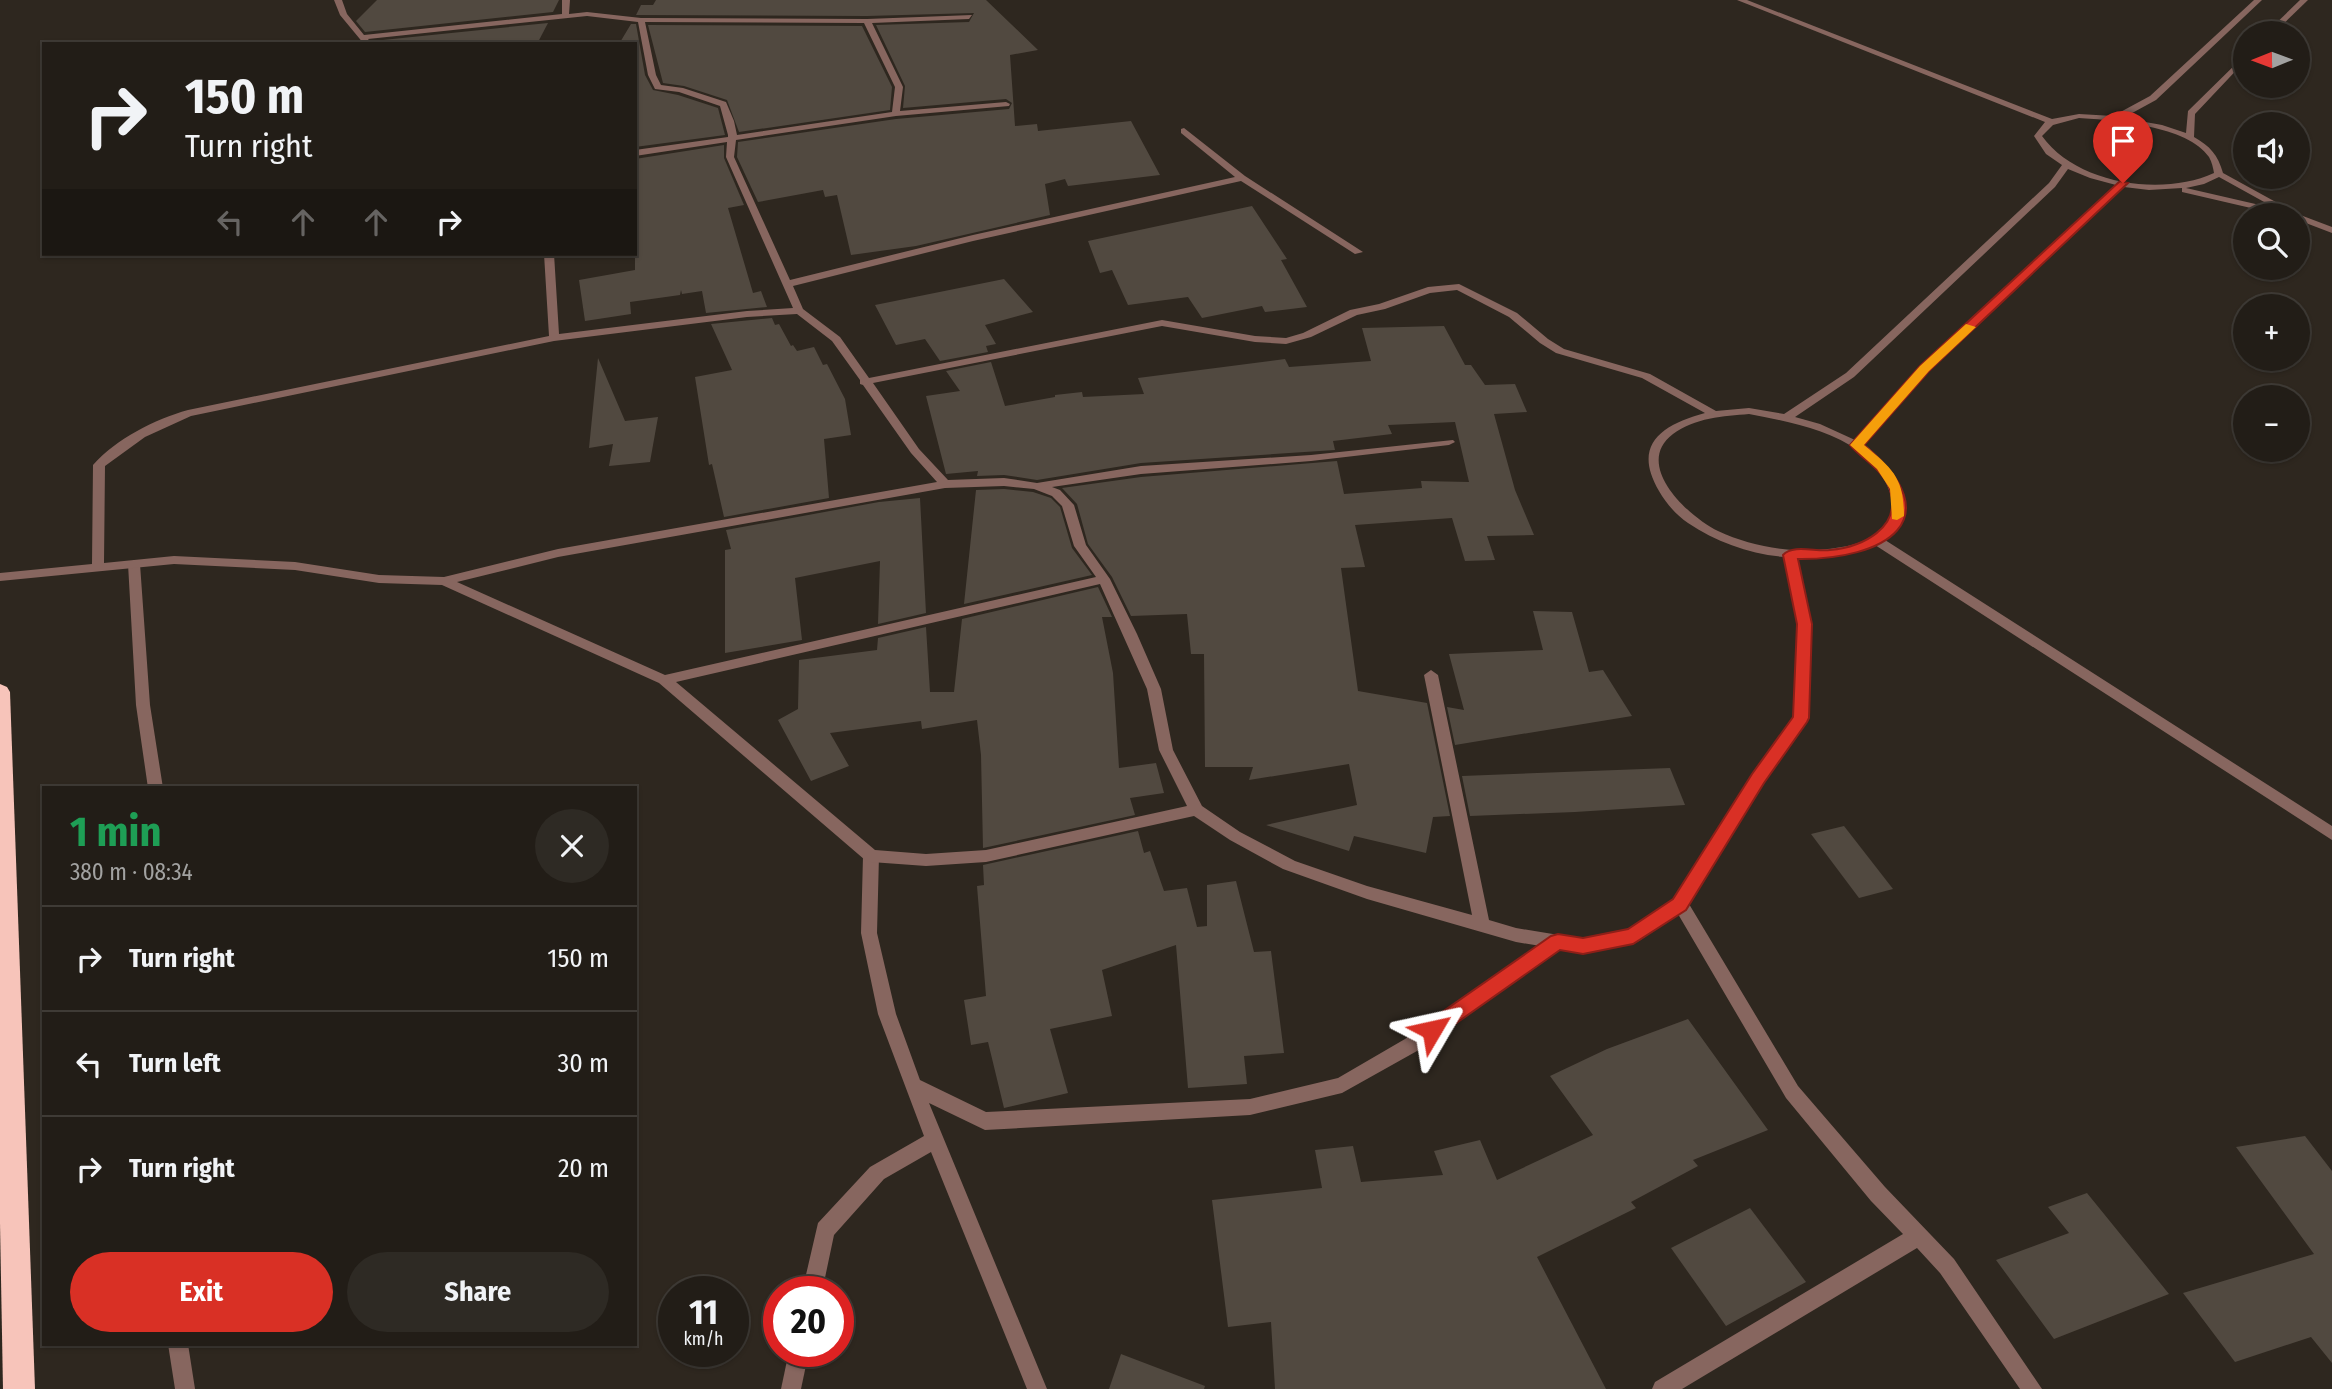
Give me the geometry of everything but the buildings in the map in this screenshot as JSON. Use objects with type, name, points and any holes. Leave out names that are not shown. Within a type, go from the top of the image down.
[{"type":"highway","points":[[0,692],[19,1389]]},
{"type":"highway","points":[[0,1302],[18,1347]]},
{"type":"street","points":[[338,0],[344,15],[366,40],[599,14],[641,20],[867,21],[970,17]]},
{"type":"street","points":[[565,16],[566,0]]},
{"type":"street","points":[[1741,0],[2052,122]]},
{"type":"street","points":[[2116,118],[2153,98],[2258,0]]},
{"type":"street","points":[[2282,21],[2304,0]]},
{"type":"street","points":[[641,20],[652,75],[658,87],[680,90],[723,104],[729,116],[732,139],[728,148],[730,157],[800,311],[836,339],[915,451],[945,484]]},
{"type":"street","points":[[867,21],[899,87],[896,114]]},
{"type":"street","points":[[2190,139],[2191,113],[2233,69]]},
{"type":"street","points":[[637,153],[896,114],[1006,104]]},
{"type":"street","points":[[2219,174],[2219,163],[2210,151],[2190,139],[2165,129],[2116,118],[2079,116],[2052,122],[2043,127],[2038,136],[2042,146],[2067,164],[2103,178],[2123,183],[2174,188],[2239,203]]},
{"type":"street","points":[[1184,131],[1242,178],[1358,252]]},
{"type":"street","points":[[1788,417],[1850,375],[2052,185],[2067,164]]},
{"type":"street","points":[[2174,188],[2208,182],[2219,174]]},
{"type":"street","points":[[2219,174],[2271,203]]},
{"type":"street","points":[[788,285],[972,238],[1242,178]]},
{"type":"street","points":[[1857,445],[1925,369],[2123,183]]},
{"type":"street","points":[[2310,222],[2332,230]]},
{"type":"street","points":[[549,256],[554,338]]},
{"type":"street","points":[[864,382],[1162,323],[1286,341],[1307,335],[1354,312],[1381,307],[1427,290],[1459,287],[1513,315],[1560,351],[1646,376],[1712,413]]},
{"type":"street","points":[[98,567],[99,465],[117,447],[149,429],[188,413],[554,338],[747,314],[800,311]]},
{"type":"street","points":[[1749,411],[1788,417],[1825,429],[1857,445],[1882,467],[1897,489],[1899,512],[1889,533],[1864,547],[1831,555],[1790,555],[1746,545],[1706,528],[1675,506],[1657,481],[1652,458],[1661,437],[1682,422],[1712,413],[1749,411]]},
{"type":"street","points":[[1036,486],[1141,470],[1311,458],[1449,442]]},
{"type":"street","points":[[0,577],[174,560],[295,566],[379,579],[444,581],[558,553],[945,484],[1004,482],[1036,486],[1056,494],[1068,505],[1080,546],[1104,579],[1154,689],[1167,750],[1196,810],[1235,836],[1289,865],[1367,892],[1516,935],[1583,946],[1633,936],[1680,904],[1758,779],[1801,718],[1804,624],[1790,555]]},
{"type":"street","points":[[1876,540],[2332,834]]},
{"type":"street","points":[[134,564],[143,705],[156,786]]},
{"type":"street","points":[[664,680],[1104,579]]},
{"type":"street","points":[[444,581],[664,680],[871,856],[926,860],[986,856],[1196,810]]},
{"type":"street","points":[[1431,675],[1482,925]]},
{"type":"street","points":[[871,856],[869,933],[887,1014],[935,1140],[1037,1389]]},
{"type":"street","points":[[1680,904],[1792,1092],[1878,1194],[1947,1266],[2032,1389]]},
{"type":"street","points":[[914,1086],[985,1121],[1250,1107],[1342,1085],[1411,1045],[1558,942]]},
{"type":"street","points":[[815,1276],[825,1230],[877,1173],[935,1140]]},
{"type":"street","points":[[1662,1389],[1919,1236]]},
{"type":"street","points":[[178,1346],[185,1389]]},
{"type":"street","points":[[791,1389],[796,1367]]},
{"type":"slow traffic","points":[[1897,516],[1897,489],[1882,467],[1857,445],[1925,369],[1970,327]]},
{"type":"route","points":[[1432,1030],[1558,942],[1583,946],[1633,936],[1680,904],[1758,779],[1801,718],[1804,624],[1790,555],[1831,555],[1864,547],[1889,533],[1899,512],[1897,489],[1882,467],[1857,445],[1925,369],[2123,183]]}]
